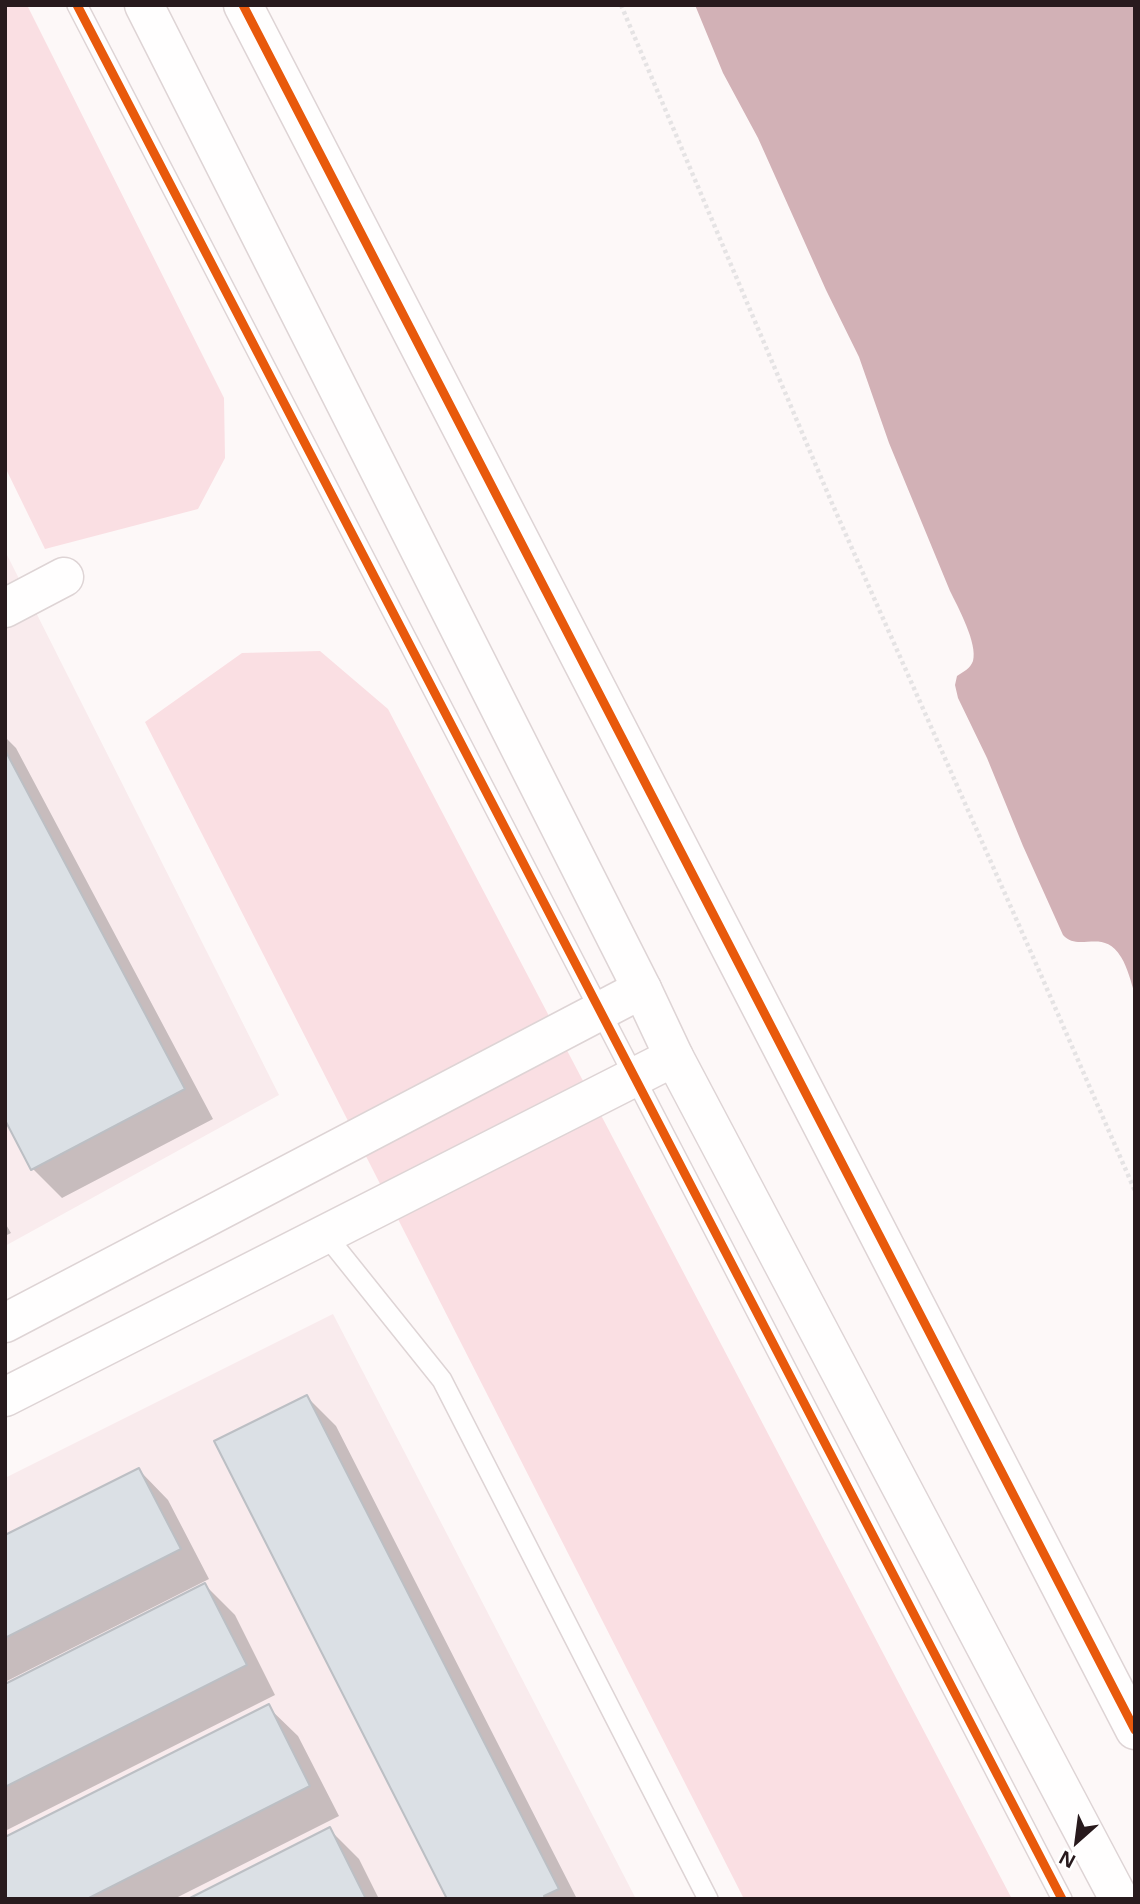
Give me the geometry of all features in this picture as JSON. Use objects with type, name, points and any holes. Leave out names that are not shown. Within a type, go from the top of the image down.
[{"type":"main road","points":[[144,5],[674,1057],[1119,1899]]},
{"type":"main road","points":[[243,5],[1135,1730]]},
{"type":"main road","points":[[5,608],[64,577]]},
{"type":"main road","points":[[5,1323],[642,989]]},
{"type":"main road","points":[[5,1397],[674,1057]]},
{"type":"lane","points":[[78,5],[1062,1899]]},
{"type":"lane","points":[[326,1234],[442,1380],[708,1899]]},
{"type":"path","points":[[621,5],[831,501],[1135,1191]]},
{"type":"shaded area","points":[[5,5],[27,5],[224,398],[225,458],[198,509],[45,549],[5,467]]},
{"type":"shaded area","points":[[695,5],[1135,5],[1135,994],[1126,966],[1114,948],[1107,943],[1076,942],[1063,935],[1023,846],[987,758],[958,698],[955,685],[957,676],[968,668],[974,654],[966,626],[889,443],[859,357],[758,138],[723,73]]},
{"type":"shaded area","points":[[5,551],[279,1095],[5,1246]]},
{"type":"shaded area","points":[[320,651],[388,709],[1012,1899],[744,1899],[145,722],[242,653]]},
{"type":"shaded area","points":[[333,1314],[636,1899],[5,1899],[5,1478]]},
{"type":"building","points":[[5,750],[185,1089],[31,1170],[5,1120]]},
{"type":"building","points":[[307,1395],[559,1889],[544,1896],[545,1899],[447,1899],[214,1441]]},
{"type":"building","points":[[139,1468],[181,1549],[5,1638],[5,1535]]},
{"type":"building","points":[[205,1583],[247,1665],[5,1787],[5,1684]]},
{"type":"building","points":[[269,1704],[310,1786],[87,1899],[5,1899],[5,1837]]},
{"type":"building","points":[[330,1827],[366,1899],[188,1899]]},
{"type":"cycle path","points":[[77,5],[1062,1899]]},
{"type":"cycle path","points":[[243,5],[1135,1730]]}]
